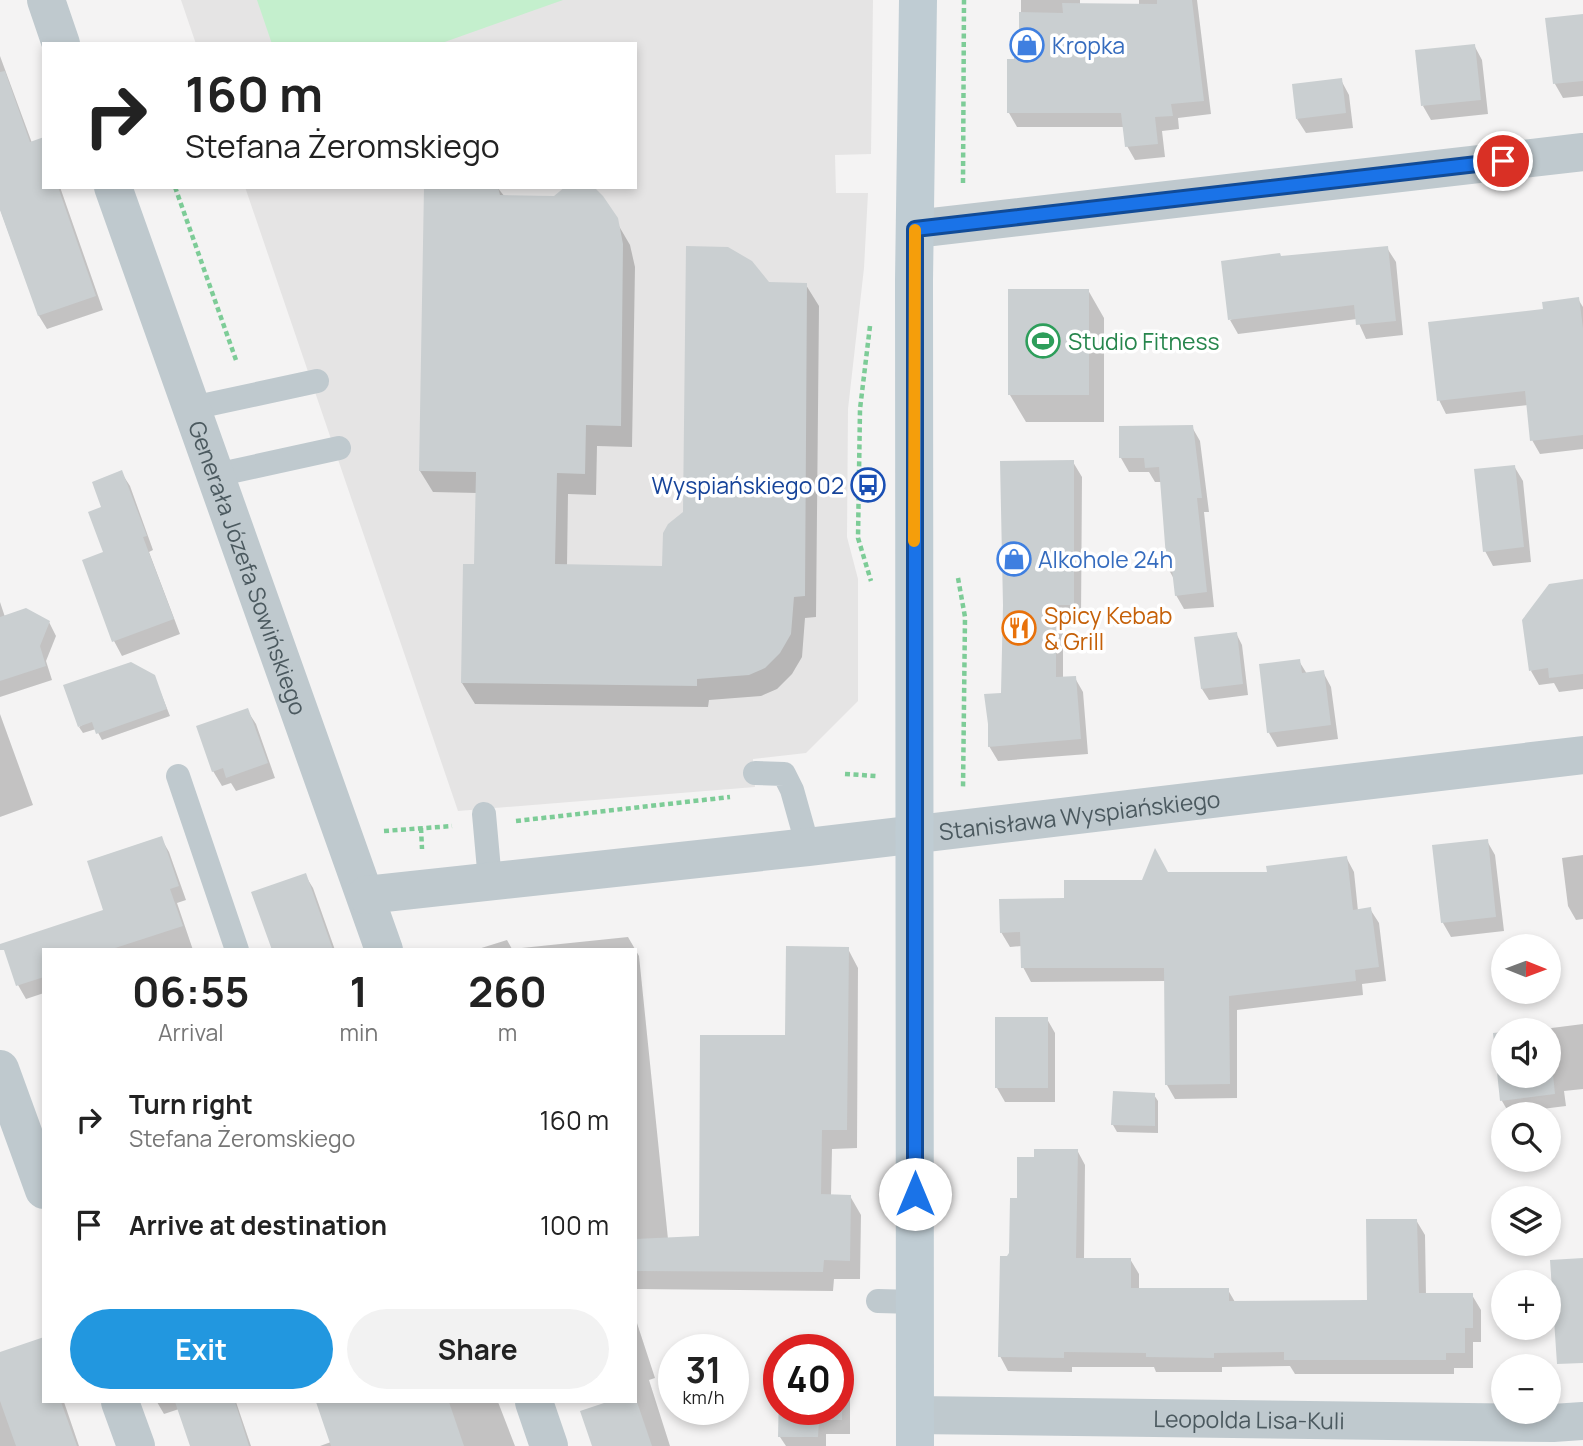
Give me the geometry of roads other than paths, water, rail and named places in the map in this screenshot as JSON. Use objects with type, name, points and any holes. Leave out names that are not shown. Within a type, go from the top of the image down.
[{"type":"street","points":[[46,0],[60,42]]},
{"type":"street","points":[[915,1430],[915,229],[918,0]]},
{"type":"street","points":[[915,229],[1583,152]]},
{"type":"street","name":"Generała Józefa Sowińskiego","points":[[114,189],[383,948]]},
{"type":"street","name":"Stanisława Wyspiańskiego","points":[[366,895],[808,847],[1583,755]]},
{"type":"street","points":[[0,1069],[42,1184]]},
{"type":"street","points":[[120,1403],[136,1446]]},
{"type":"street","points":[[534,1403],[549,1446]]},
{"type":"street","name":"Leopolda Lisa-Kuli","points":[[915,1430],[1583,1421]]},
{"type":"lane","points":[[192,408],[317,381]]},
{"type":"lane","points":[[216,475],[339,448]]},
{"type":"lane","points":[[755,773],[784,774],[792,790],[808,847]]},
{"type":"lane","points":[[178,776],[236,948]]},
{"type":"lane","points":[[484,819],[490,881]]},
{"type":"lane","points":[[878,1301],[915,1302]]},
{"type":"place","name":"Kropka","points":[[1027,45]]},
{"type":"place","name":"Studio Fitness","points":[[1043,341]]},
{"type":"place","name":"Wyspiańskiego 02","points":[[868,485]]},
{"type":"place","name":"Alkohole 24h","points":[[1014,559]]},
{"type":"place","name":"Spicy Kebab & Grill","points":[[1019,628]]}]
